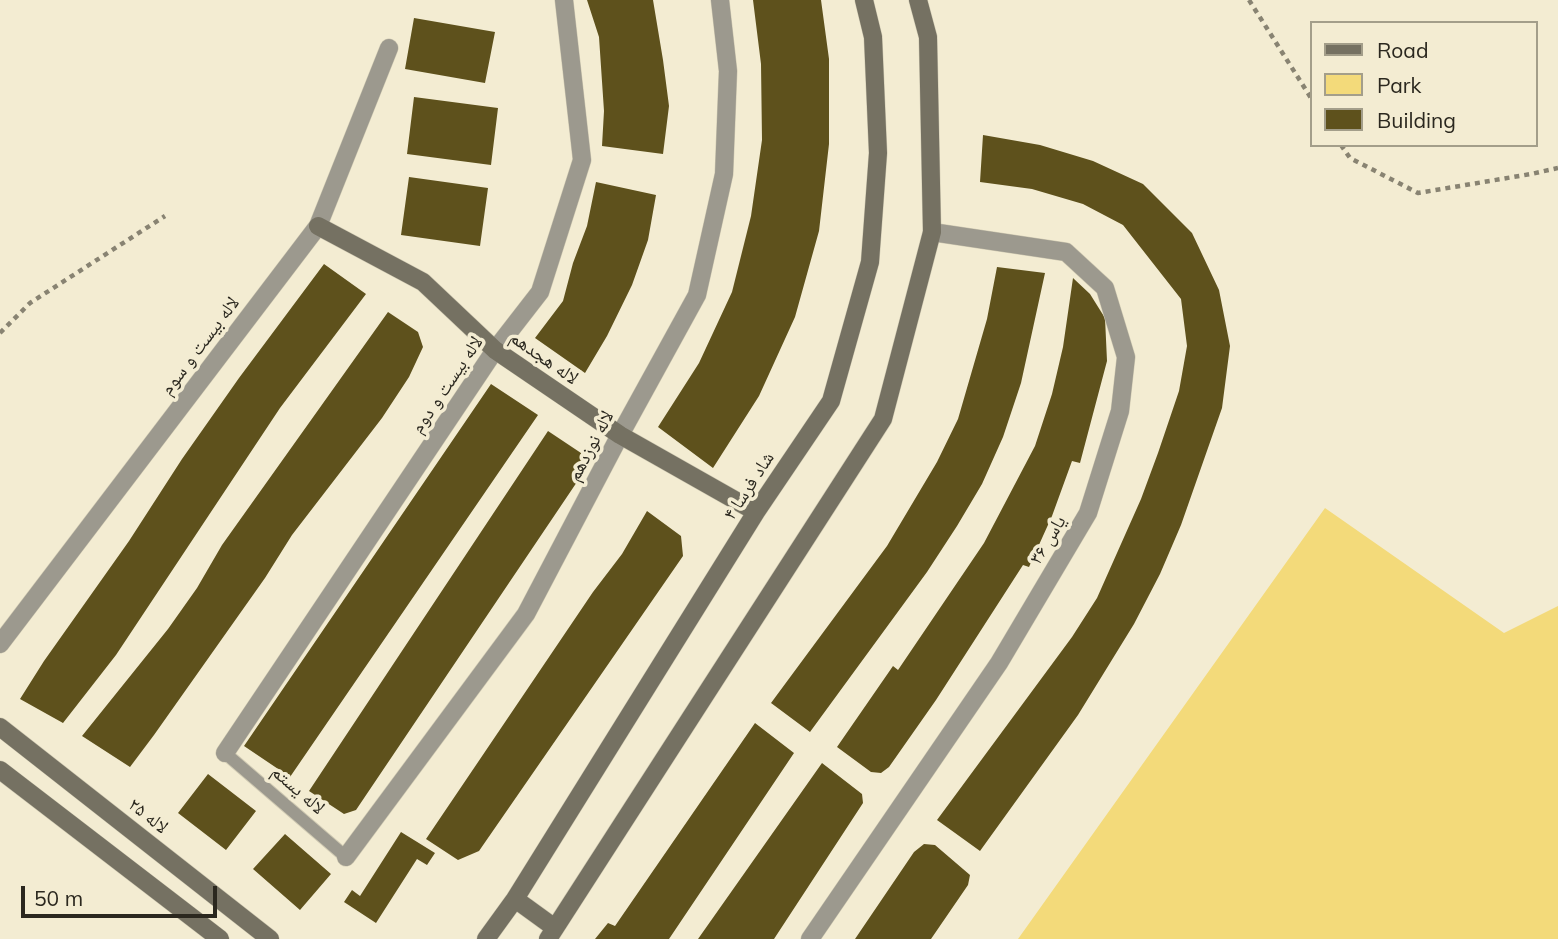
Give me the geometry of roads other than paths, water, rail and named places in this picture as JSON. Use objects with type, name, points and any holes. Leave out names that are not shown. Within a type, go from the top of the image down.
[{"type":"street","name":"لاله بیست و دوم","points":[[225,752],[495,350],[540,292],[582,160],[564,0]]},
{"type":"street","name":"لاله نوزدهم","points":[[346,857],[526,614],[697,295],[723,174],[728,71],[720,0]]},
{"type":"street","name":"شاد فرسا ۴","points":[[486,939],[515,900],[756,512],[831,401],[870,262],[878,153],[873,37],[864,0]]},
{"type":"street","points":[[515,900],[552,933],[883,419],[932,232],[928,37],[918,0]]},
{"type":"street","name":"لاله بیست و سوم","points":[[0,644],[318,226],[389,48]]},
{"type":"street","name":"لاله هجدهم","points":[[318,226],[423,282],[495,350],[620,435],[756,512]]},
{"type":"street","name":"یاس ۳۶","points":[[810,939],[999,663],[1088,513],[1120,411],[1126,357],[1105,288],[1066,253],[932,232]]},
{"type":"street","name":"لاله ۲۵","points":[[0,726],[270,939]]},
{"type":"street","points":[[0,769],[220,939]]},
{"type":"lane","name":"لاله یستم","points":[[225,752],[346,857]]}]
